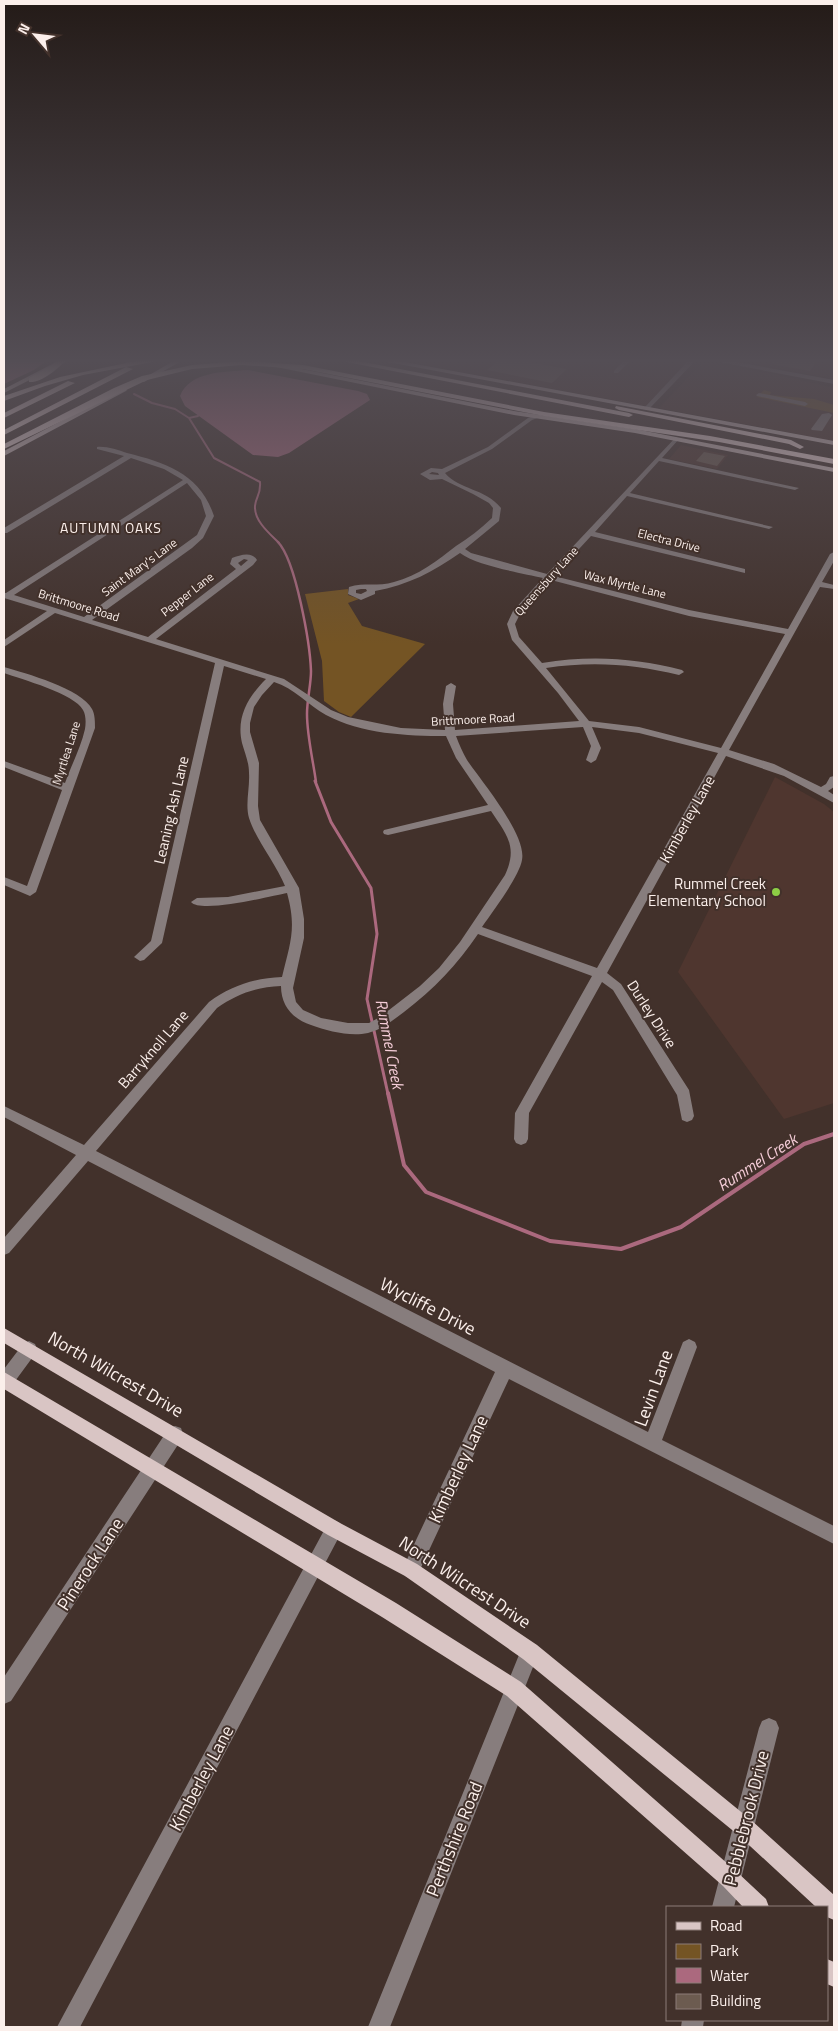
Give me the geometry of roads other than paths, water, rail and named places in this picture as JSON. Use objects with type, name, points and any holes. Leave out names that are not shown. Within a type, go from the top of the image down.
[{"type":"highway","points":[[791,454],[834,462]]},
{"type":"main road","points":[[751,454],[834,470]]},
{"type":"main road","name":"North Wilcrest Drive","points":[[4,1335],[176,1434],[334,1529],[411,1570],[530,1652],[744,1827],[834,1908]]},
{"type":"main road","points":[[4,1381],[389,1610],[514,1689],[730,1879],[757,1906]]},
{"type":"street","points":[[6,595],[187,480],[169,469],[149,461],[121,454]]},
{"type":"street","points":[[371,589],[398,584],[418,575],[459,548],[472,542],[496,518],[496,508],[489,498],[443,474],[481,454]]},
{"type":"street","name":"Queensbury Lane","points":[[591,760],[596,752],[596,744],[587,724],[515,638],[511,624],[516,613],[663,454]]},
{"type":"street","points":[[4,531],[129,456]]},
{"type":"street","points":[[658,459],[794,488]]},
{"type":"street","name":"Saint Mary's Lane","points":[[86,620],[189,546],[204,530],[210,516],[205,499],[187,480]]},
{"type":"street","points":[[626,494],[769,527]]},
{"type":"street","name":"Electra Drive","points":[[590,534],[742,571]]},
{"type":"street","name":"Wax Myrtle Lane","points":[[459,548],[468,555],[482,560],[549,578],[689,613],[790,632]]},
{"type":"street","name":"Kimberley Lane","points":[[521,1139],[522,1114],[834,554]]},
{"type":"street","name":"Pepper Lane","points":[[149,640],[241,568]]},
{"type":"street","points":[[819,584],[834,587]]},
{"type":"street","name":"Brittmoore Road","points":[[6,595],[272,679],[294,687],[336,716],[388,730],[410,733],[450,734],[587,724],[634,728],[770,766],[822,791],[834,800]]},
{"type":"street","points":[[4,644],[54,610]]},
{"type":"street","points":[[539,666],[573,660],[615,659],[679,672]]},
{"type":"street","name":"Leaning Ash Lane","points":[[140,957],[156,942],[220,662]]},
{"type":"street","name":"Myrtlea Lane","points":[[4,670],[69,694],[87,707],[90,715],[90,728],[30,892],[4,881]]},
{"type":"street","points":[[272,679],[254,696],[244,720],[244,731],[254,765],[252,808],[255,820],[293,888],[297,905],[298,940],[286,982],[291,1004],[304,1016],[322,1024],[360,1029],[383,1021],[432,983],[453,958],[474,928],[510,876],[517,861],[517,848],[509,829],[461,758],[450,734],[448,704],[451,686]]},
{"type":"street","points":[[4,764],[68,788]]},
{"type":"street","points":[[822,791],[830,786],[834,779]]},
{"type":"street","points":[[388,832],[494,807]]},
{"type":"street","points":[[197,902],[228,902],[293,888]]},
{"type":"street","name":"Durley Drive","points":[[474,928],[600,974],[617,987],[684,1094],[687,1116]]},
{"type":"street","name":"Barryknoll Lane","points":[[4,1248],[213,1005],[239,988],[253,984],[286,982]]},
{"type":"street","name":"Wycliffe Drive","points":[[4,1111],[505,1369],[654,1442],[834,1535]]},
{"type":"street","name":"Levin Lane","points":[[654,1442],[689,1347]]},
{"type":"street","points":[[4,1381],[29,1350]]},
{"type":"street","name":"Kimberley Lane","points":[[411,1570],[505,1369]]},
{"type":"street","name":"Pinerock Lane","points":[[4,1694],[176,1434]]},
{"type":"street","name":"Kimberley Lane","points":[[68,2027],[334,1529]]},
{"type":"street","name":"Perthshire Road","points":[[379,2027],[530,1652]]},
{"type":"street","name":"Pebblebrook Drive","points":[[723,1906],[769,1728]]},
{"type":"water","points":[[251,454],[287,454],[278,457]]},
{"type":"waterway","name":"Rummel Creek","points":[[211,454],[214,458],[260,482],[255,512],[263,527],[278,542]]},
{"type":"waterway","name":"Rummel Creek","points":[[278,542],[291,566],[308,642],[311,671],[307,722],[316,782]]},
{"type":"waterway","name":"Rummel Creek","points":[[315,781],[331,822],[371,888],[377,934],[367,999],[388,1094]]},
{"type":"waterway","name":"Rummel Creek","points":[[388,1093],[404,1165],[426,1192],[550,1241],[621,1249],[681,1227],[804,1144],[834,1134]]},
{"type":"place","name":"Rummel Creek Elementary School","points":[[776,892]]},
{"type":"district","name":"AUTUMN OAKS","points":[[111,527]]}]
